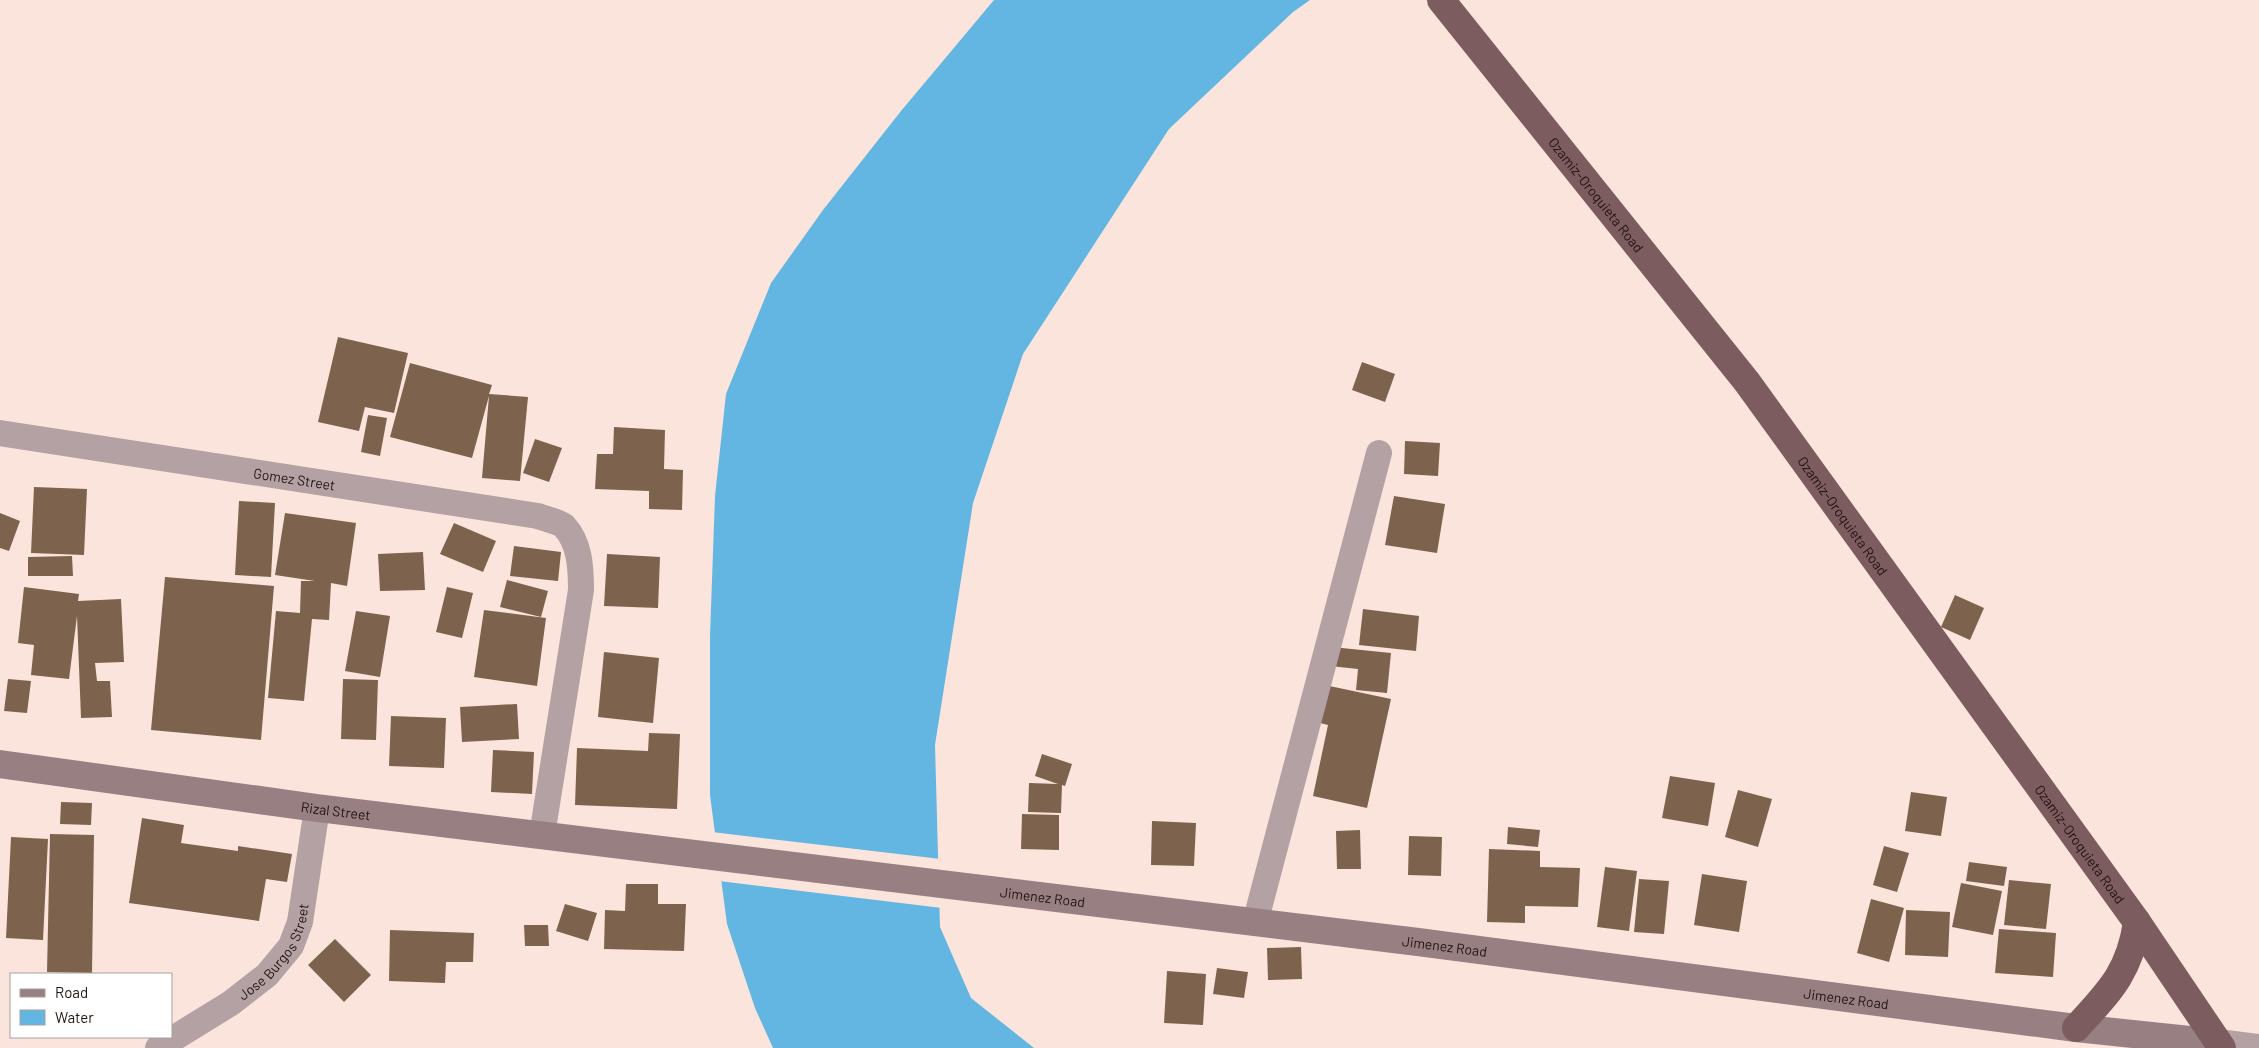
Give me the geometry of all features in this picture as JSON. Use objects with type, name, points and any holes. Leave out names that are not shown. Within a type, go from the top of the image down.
[{"type":"highway","name":"Ozamiz-Oroquieta Road","points":[[1441,0],[1747,382],[2136,922],[2220,1045]]},
{"type":"highway","points":[[2076,1028],[2119,978],[2129,960],[2136,922]]},
{"type":"main road","name":"Rizal Street","points":[[0,764],[317,808],[671,852]]},
{"type":"main road","name":"Jimenez Road","points":[[671,852],[1447,945],[2076,1028],[2220,1045]]},
{"type":"street","name":"Gomez Street","points":[[0,433],[538,516],[563,525],[576,545],[581,568],[581,590],[542,835]]},
{"type":"street","points":[[1255,923],[1379,453]]},
{"type":"street","name":"Jose Burgos Street","points":[[158,1048],[231,1003],[267,975],[291,946],[300,922],[317,808]]},
{"type":"street","points":[[2220,1045],[2259,1048]]},
{"type":"water","points":[[994,0],[1310,0],[1293,12],[1169,129],[1023,354],[973,503],[935,745],[940,927],[971,998],[1034,1048],[773,1048],[755,1008],[727,924],[710,795],[710,636],[715,496],[726,394],[771,283],[823,210],[901,111]]},
{"type":"pier","points":[[712,832],[941,859],[942,908],[719,881]]},
{"type":"building","points":[[338,337],[408,353],[394,413],[365,407],[359,431],[318,422]]},
{"type":"building","points":[[1362,362],[1395,374],[1385,402],[1352,390]]},
{"type":"building","points":[[410,363],[492,385],[489,394],[528,397],[520,481],[482,478],[489,396],[472,458],[390,437]]},
{"type":"building","points":[[368,415],[387,418],[380,456],[361,452]]},
{"type":"building","points":[[614,427],[665,430],[664,469],[683,470],[682,510],[649,509],[649,491],[595,489],[597,454],[613,454]]},
{"type":"building","points":[[535,439],[562,448],[549,482],[523,473]]},
{"type":"building","points":[[1405,441],[1440,443],[1438,476],[1404,474]]},
{"type":"building","points":[[34,487],[87,489],[84,555],[31,553]]},
{"type":"building","points":[[1394,496],[1445,504],[1437,553],[1385,545]]},
{"type":"building","points":[[239,501],[275,503],[271,577],[235,575]]},
{"type":"building","points":[[0,513],[20,521],[9,551],[0,548]]},
{"type":"building","points":[[285,513],[356,523],[347,586],[331,583],[329,620],[312,619],[304,701],[268,698],[276,611],[300,613],[301,581],[315,581],[275,575]]},
{"type":"building","points":[[454,523],[496,541],[483,572],[440,554]]},
{"type":"building","points":[[514,546],[561,552],[558,581],[510,576]]},
{"type":"building","points":[[423,552],[425,590],[380,591],[378,554]]},
{"type":"building","points":[[607,554],[660,557],[658,608],[604,606]]},
{"type":"building","points":[[72,556],[73,576],[28,576],[28,557]]},
{"type":"building","points":[[165,577],[274,586],[261,740],[151,730]]},
{"type":"building","points":[[507,580],[548,591],[541,617],[500,607]]},
{"type":"building","points":[[24,587],[79,594],[78,601],[121,599],[124,662],[95,663],[97,681],[110,681],[112,717],[81,718],[77,616],[69,679],[31,675],[34,645],[18,643]]},
{"type":"building","points":[[447,587],[473,593],[462,638],[436,632]]},
{"type":"building","points":[[1955,595],[1984,608],[1970,640],[1941,627]]},
{"type":"building","points":[[1363,609],[1419,616],[1416,651],[1359,645]]},
{"type":"building","points":[[484,610],[546,618],[537,686],[474,677]]},
{"type":"building","points":[[356,611],[390,616],[380,677],[345,671]]},
{"type":"building","points":[[1332,647],[1391,653],[1387,693],[1356,690],[1358,669],[1330,666]]},
{"type":"building","points":[[604,652],[659,658],[653,723],[598,717]]},
{"type":"building","points":[[8,679],[31,681],[27,713],[4,711]]},
{"type":"building","points":[[343,679],[378,680],[376,740],[341,739]]},
{"type":"building","points":[[1320,684],[1391,699],[1367,808],[1313,796],[1328,725],[1312,721]]},
{"type":"building","points":[[517,704],[519,739],[462,742],[460,707]]},
{"type":"building","points":[[391,716],[446,718],[444,768],[389,766]]},
{"type":"building","points":[[649,733],[680,734],[677,809],[575,805],[577,748],[648,751]]},
{"type":"building","points":[[493,750],[534,752],[532,794],[491,792]]},
{"type":"building","points":[[1042,754],[1072,764],[1065,786],[1062,785],[1061,813],[1028,812],[1029,783],[1058,784],[1035,776]]},
{"type":"building","points":[[1670,776],[1715,783],[1708,826],[1662,818]]},
{"type":"building","points":[[1738,790],[1772,799],[1758,847],[1725,837]]},
{"type":"building","points":[[1911,792],[1947,797],[1941,836],[1905,831]]},
{"type":"building","points":[[61,802],[92,803],[91,825],[60,824]]},
{"type":"building","points":[[1022,814],[1059,815],[1059,850],[1021,849]]},
{"type":"building","points":[[142,818],[184,825],[181,843],[238,851],[238,846],[292,854],[287,882],[266,879],[259,921],[129,903]]},
{"type":"building","points":[[1152,821],[1196,823],[1194,866],[1151,865]]},
{"type":"building","points":[[1508,827],[1540,830],[1538,847],[1507,844]]},
{"type":"building","points":[[1360,830],[1361,869],[1337,869],[1336,831]]},
{"type":"building","points":[[50,834],[94,835],[92,973],[47,972]]},
{"type":"building","points":[[1409,836],[1442,837],[1441,876],[1408,875]]},
{"type":"building","points":[[11,837],[48,839],[43,940],[6,938]]},
{"type":"building","points":[[1884,846],[1909,853],[1897,892],[1873,885]]},
{"type":"building","points":[[1489,849],[1540,851],[1540,867],[1580,868],[1578,907],[1525,906],[1525,923],[1487,922]]},
{"type":"building","points":[[1969,862],[2007,867],[2004,886],[1966,881]]},
{"type":"building","points":[[1605,867],[1637,871],[1629,931],[1597,927]]},
{"type":"building","points":[[1702,874],[1747,881],[1739,932],[1694,925]]},
{"type":"building","points":[[1639,879],[1669,881],[1664,934],[1634,932]]},
{"type":"building","points":[[2009,880],[2051,884],[2046,929],[2004,925]]},
{"type":"building","points":[[1961,883],[2002,891],[1993,935],[1952,927]]},
{"type":"building","points":[[626,884],[658,884],[658,904],[686,904],[684,951],[604,949],[605,910],[625,911]]},
{"type":"building","points":[[1871,899],[1904,908],[1889,962],[1857,953]]},
{"type":"building","points":[[565,904],[597,913],[588,941],[556,931]]},
{"type":"building","points":[[1906,910],[1950,912],[1948,957],[1905,955]]},
{"type":"building","points":[[524,925],[548,925],[549,946],[525,946]]},
{"type":"building","points":[[1999,929],[2056,933],[2053,977],[1995,973]]},
{"type":"building","points":[[390,930],[474,933],[473,962],[446,962],[445,983],[389,981]]},
{"type":"building","points":[[335,939],[371,975],[344,1002],[308,965]]},
{"type":"building","points":[[1301,947],[1302,979],[1268,980],[1267,948]]},
{"type":"building","points":[[1217,968],[1248,972],[1244,998],[1213,994]]},
{"type":"building","points":[[1167,971],[1206,974],[1203,1025],[1164,1023]]}]
